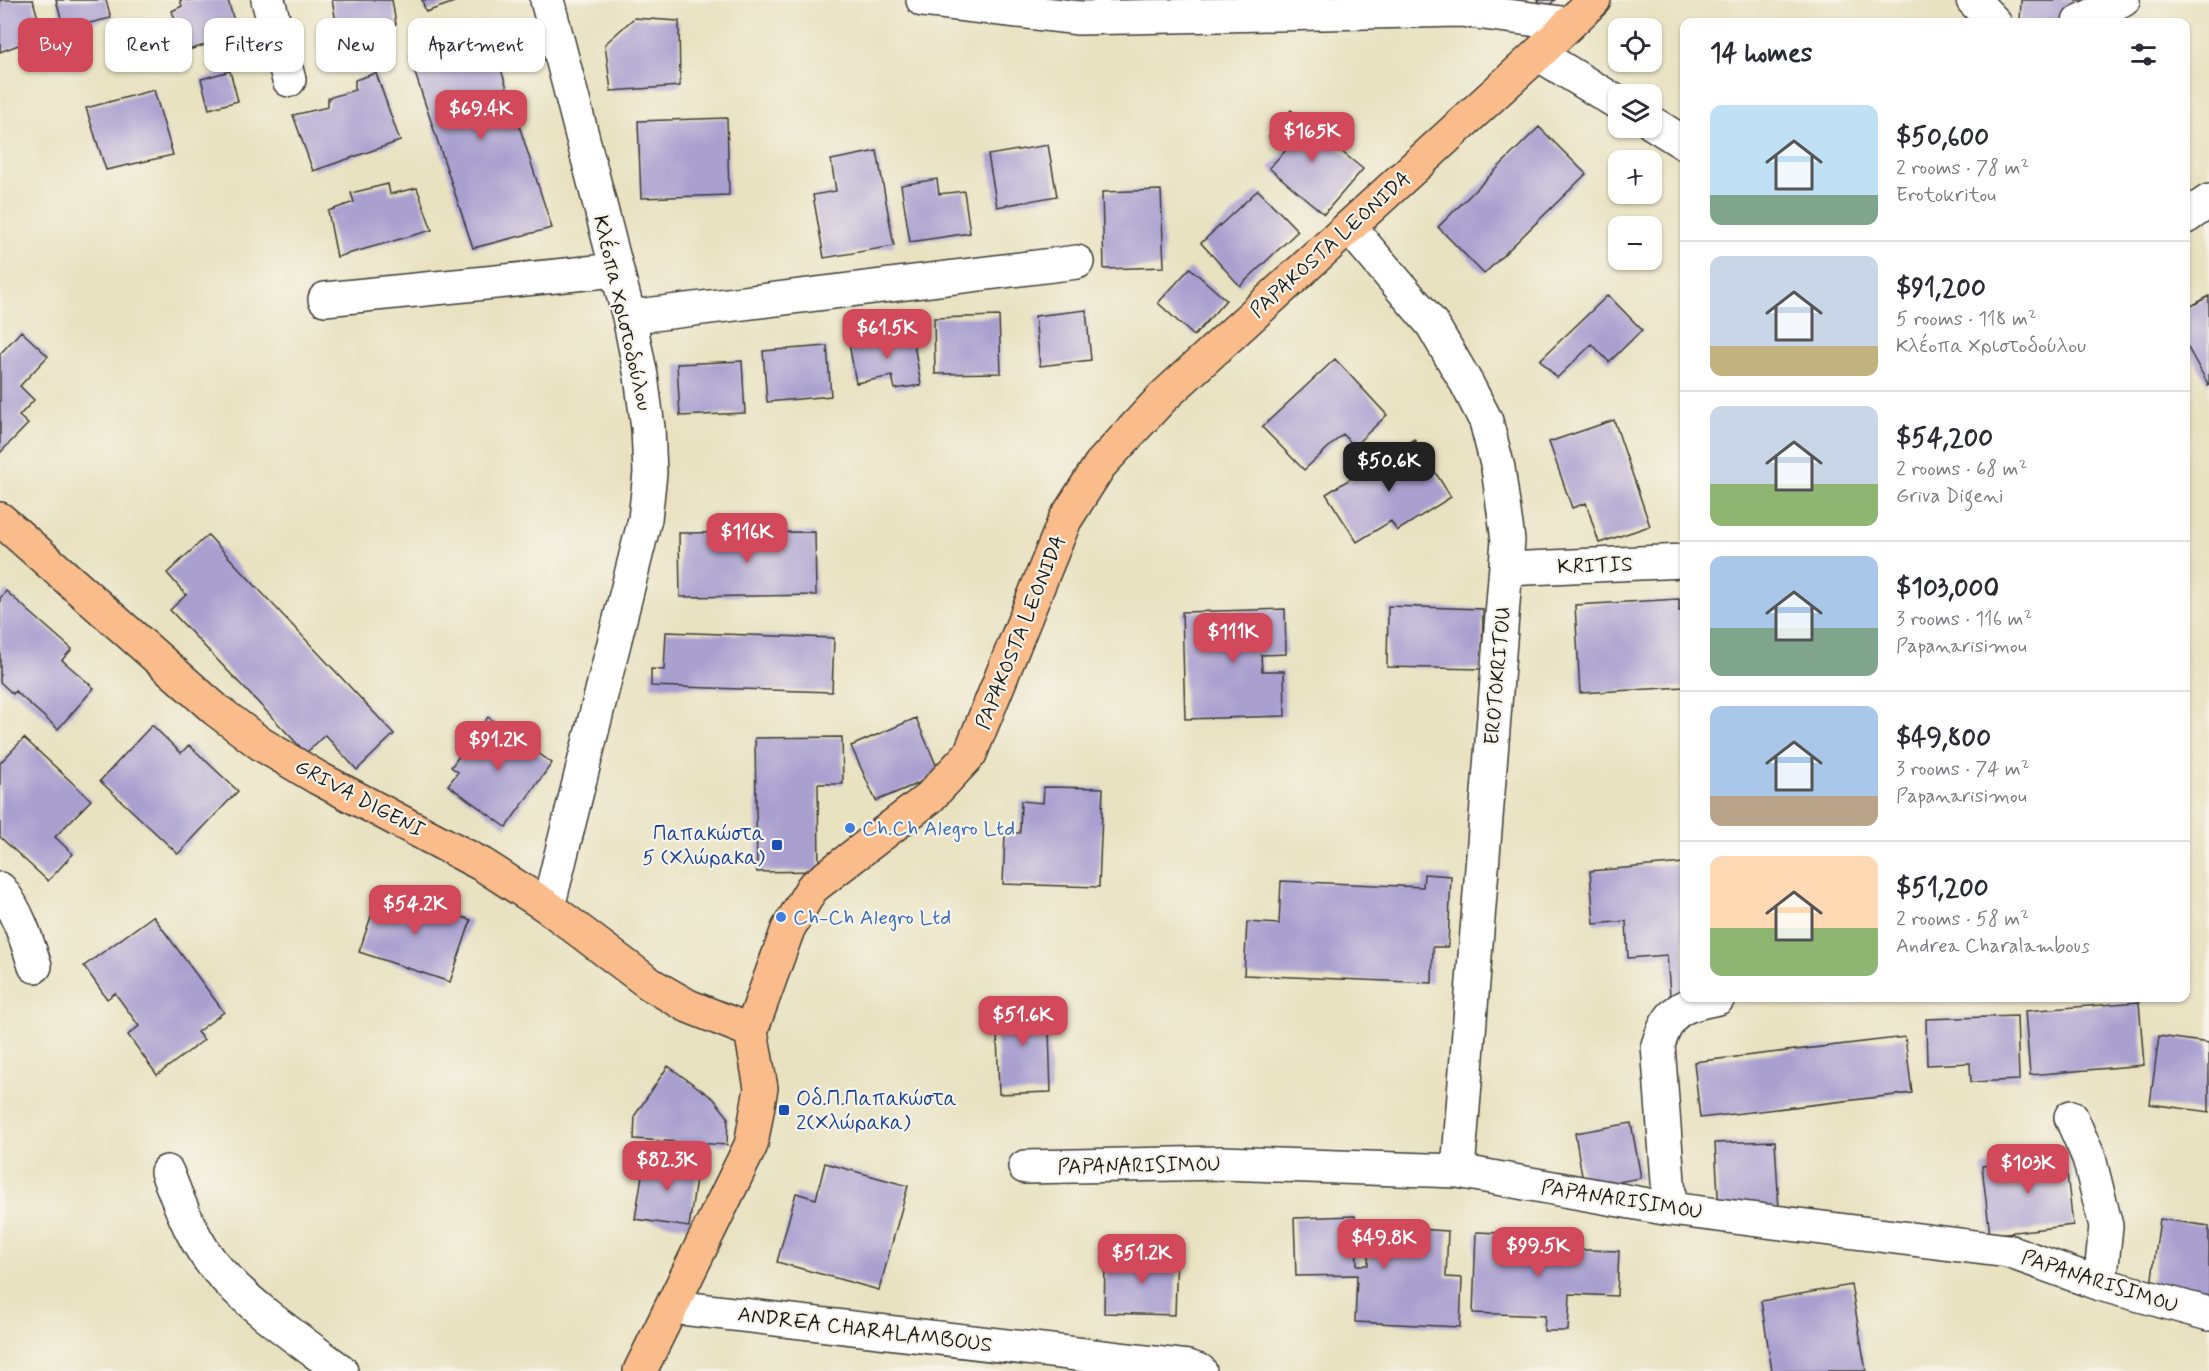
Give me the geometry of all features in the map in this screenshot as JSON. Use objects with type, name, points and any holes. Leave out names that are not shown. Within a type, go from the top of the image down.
[{"type":"main road","name":"PAPAKOSTA LEONIDA","points":[[640,1371],[751,1145],[761,1088],[751,1031],[788,928],[812,888],[929,798],[970,754],[1065,520],[1100,465],[1163,397],[1594,0]]},
{"type":"main road","name":"GRIVA DIGENI","points":[[0,519],[215,709],[261,744],[318,778],[483,865],[548,907],[650,984],[688,1006],[751,1031]]},
{"type":"street","points":[[268,0],[289,80]]},
{"type":"street","name":"Κλέοπα Χριστοδούλου","points":[[547,0],[628,317],[648,428],[650,473],[645,519],[548,907]]},
{"type":"street","points":[[923,0],[1078,9],[1461,10],[1569,24]]},
{"type":"street","points":[[1973,0],[1990,18]]},
{"type":"street","points":[[2087,18],[2123,0]]},
{"type":"street","points":[[1538,54],[1608,97]]},
{"type":"street","points":[[1662,129],[1680,140]]},
{"type":"street","points":[[2190,214],[2209,201]]},
{"type":"street","name":"EROTOKRITOU","points":[[1349,227],[1432,324],[1486,421],[1498,468],[1508,540],[1458,1171]]},
{"type":"street","points":[[628,317],[1077,262]]},
{"type":"street","points":[[324,299],[616,270]]},
{"type":"street","name":"KRITIS","points":[[1506,569],[1680,561]]},
{"type":"street","points":[[0,889],[10,902],[23,928],[35,966]]},
{"type":"street","points":[[1670,1209],[1658,1045],[1664,1024],[1685,1004],[1696,1002]]},
{"type":"street","points":[[2071,1117],[2089,1158],[2106,1226],[2100,1284]]},
{"type":"street","name":"PAPANARISIMOU","points":[[1025,1167],[1222,1163],[1458,1171],[1670,1209],[2008,1251],[2100,1284],[2209,1314]]},
{"type":"street","points":[[167,1172],[186,1219],[216,1268],[260,1311],[341,1371]]},
{"type":"street","name":"ANDREA CHARALAMBOUS","points":[[673,1306],[1188,1367],[1200,1371]]},
{"type":"building","points":[[0,0],[33,0],[38,18],[18,18],[18,45],[0,52]]},
{"type":"building","points":[[56,0],[106,0],[111,18],[93,22],[93,18],[61,18]]},
{"type":"building","points":[[180,0],[228,0],[233,18],[204,18],[204,45],[192,49],[192,18],[174,18],[172,11],[182,6]]},
{"type":"building","points":[[332,0],[392,0],[395,18],[335,18]]},
{"type":"building","points":[[422,0],[460,0],[426,12]]},
{"type":"building","points":[[1537,0],[1555,0],[1544,9]]},
{"type":"building","points":[[2021,0],[2094,0],[2093,18],[2020,18]]},
{"type":"building","points":[[634,18],[679,21],[680,86],[611,91],[605,44]]},
{"type":"building","points":[[230,72],[238,101],[209,109],[201,79]]},
{"type":"building","points":[[415,72],[502,72],[552,228],[473,248]]},
{"type":"building","points":[[376,73],[400,141],[313,171],[293,115],[328,107],[328,98],[355,90],[355,80]]},
{"type":"building","points":[[154,90],[173,155],[106,170],[86,108]]},
{"type":"building","points":[[1291,110],[1363,169],[1324,214],[1269,168],[1286,150],[1269,136]]},
{"type":"building","points":[[727,118],[729,195],[641,198],[638,121]]},
{"type":"building","points":[[1539,127],[1586,174],[1484,274],[1438,227]]},
{"type":"building","points":[[1048,145],[1057,196],[997,207],[988,155]]},
{"type":"building","points":[[877,151],[894,246],[824,258],[813,195],[836,191],[831,160]]},
{"type":"building","points":[[937,179],[939,194],[964,191],[970,233],[910,242],[901,185]]},
{"type":"building","points":[[388,184],[390,194],[417,188],[432,230],[337,257],[328,211],[354,202],[351,193]]},
{"type":"building","points":[[1161,190],[1164,267],[1104,269],[1102,192]]},
{"type":"building","points":[[1258,190],[1298,231],[1240,286],[1201,243]]},
{"type":"building","points":[[1190,268],[1226,300],[1194,336],[1158,303]]},
{"type":"building","points":[[1608,295],[1642,330],[1609,362],[1592,344],[1557,378],[1540,360]]},
{"type":"building","points":[[2209,296],[2209,386],[2190,351],[2190,307]]},
{"type":"building","points":[[1086,310],[1091,360],[1040,366],[1035,316]]},
{"type":"building","points":[[999,316],[1001,373],[935,374],[934,318]]},
{"type":"building","points":[[21,331],[48,356],[20,386],[34,400],[19,416],[28,424],[0,453],[0,354]]},
{"type":"building","points":[[912,332],[921,385],[895,389],[892,376],[856,383],[849,343]]},
{"type":"building","points":[[827,346],[831,396],[767,402],[763,351]]},
{"type":"building","points":[[1335,359],[1387,415],[1354,446],[1343,434],[1304,470],[1262,427]]},
{"type":"building","points":[[742,361],[745,413],[680,416],[677,364]]},
{"type":"building","points":[[1614,420],[1650,526],[1599,543],[1586,503],[1572,508],[1549,442]]},
{"type":"building","points":[[1414,439],[1451,497],[1397,531],[1391,521],[1357,542],[1326,494]]},
{"type":"building","points":[[815,532],[816,595],[680,597],[679,533]]},
{"type":"building","points":[[208,535],[394,734],[357,770],[325,735],[306,753],[170,610],[186,595],[167,573]]},
{"type":"building","points":[[6,591],[72,649],[62,660],[94,688],[58,729],[15,691],[13,694],[0,682],[0,598]]},
{"type":"building","points":[[1679,599],[1680,687],[1580,693],[1575,605]]},
{"type":"building","points":[[1388,606],[1483,609],[1482,669],[1387,667]]},
{"type":"building","points":[[1285,609],[1286,654],[1261,655],[1262,671],[1284,671],[1285,716],[1185,719],[1182,612]]},
{"type":"building","points":[[666,632],[834,638],[832,692],[651,686],[651,669],[664,670]]},
{"type":"building","points":[[488,717],[552,763],[506,827],[448,785],[458,772],[451,767]]},
{"type":"building","points":[[916,718],[940,774],[876,801],[851,746]]},
{"type":"building","points":[[152,725],[181,753],[189,745],[238,791],[178,854],[100,781]]},
{"type":"building","points":[[842,737],[843,784],[818,784],[819,871],[757,872],[755,738]]},
{"type":"building","points":[[24,738],[91,800],[55,837],[73,854],[48,881],[0,837],[0,763]]},
{"type":"building","points":[[1044,787],[1103,788],[1099,887],[1003,884],[1005,833],[1020,833],[1021,801],[1043,803]]},
{"type":"building","points":[[1680,863],[1680,994],[1670,995],[1667,955],[1628,958],[1626,921],[1594,924],[1590,871]]},
{"type":"building","points":[[1424,874],[1451,876],[1448,947],[1433,947],[1432,983],[1244,975],[1247,922],[1279,924],[1281,881],[1423,887]]},
{"type":"building","points":[[380,890],[471,920],[450,982],[359,952]]},
{"type":"building","points":[[153,916],[224,1012],[197,1032],[204,1040],[157,1075],[128,1035],[139,1026],[115,993],[107,999],[84,966]]},
{"type":"building","points":[[1048,1000],[1051,1092],[999,1094],[996,1002]]},
{"type":"building","points":[[2139,1002],[2144,1065],[2030,1075],[2025,1011]]},
{"type":"building","points":[[2017,1016],[2019,1080],[1971,1082],[1970,1063],[1927,1065],[1926,1019]]},
{"type":"building","points":[[2159,1036],[2209,1043],[2209,1112],[2150,1104]]},
{"type":"building","points":[[1905,1037],[1912,1093],[1700,1118],[1694,1062]]},
{"type":"building","points":[[668,1066],[714,1099],[728,1117],[727,1145],[634,1139],[635,1115]]},
{"type":"building","points":[[1631,1123],[1641,1178],[1584,1188],[1575,1133]]},
{"type":"building","points":[[1775,1141],[1779,1209],[1719,1212],[1715,1143]]},
{"type":"building","points":[[2065,1156],[2073,1225],[1990,1235],[1982,1166]]},
{"type":"building","points":[[645,1157],[698,1165],[689,1227],[635,1219]]},
{"type":"building","points":[[825,1163],[908,1186],[879,1290],[777,1262],[796,1193],[816,1199]]},
{"type":"building","points":[[1355,1216],[1357,1265],[1368,1265],[1370,1226],[1448,1231],[1446,1277],[1462,1278],[1460,1327],[1355,1322],[1357,1275],[1296,1276],[1294,1218]]},
{"type":"building","points":[[2160,1219],[2209,1226],[2209,1301],[2150,1293]]},
{"type":"building","points":[[1476,1232],[1525,1234],[1524,1248],[1619,1251],[1617,1296],[1570,1294],[1568,1331],[1544,1331],[1545,1316],[1473,1313]]},
{"type":"building","points":[[1129,1251],[1177,1253],[1175,1315],[1104,1313],[1105,1265],[1129,1265]]},
{"type":"building","points":[[1851,1285],[1866,1371],[1772,1371],[1761,1301]]},
{"type":"place","name":"Ch.Ch Alegro Ltd","points":[[850,828]]},
{"type":"place","name":"Παπακώστα 5 (Χλώρακα)","points":[[777,845]]},
{"type":"place","name":"Ch-Ch Alegro Ltd","points":[[781,917]]},
{"type":"place","name":"Οδ.Π.Παπακώστα 2(Χλώρακα)","points":[[784,1110]]}]
